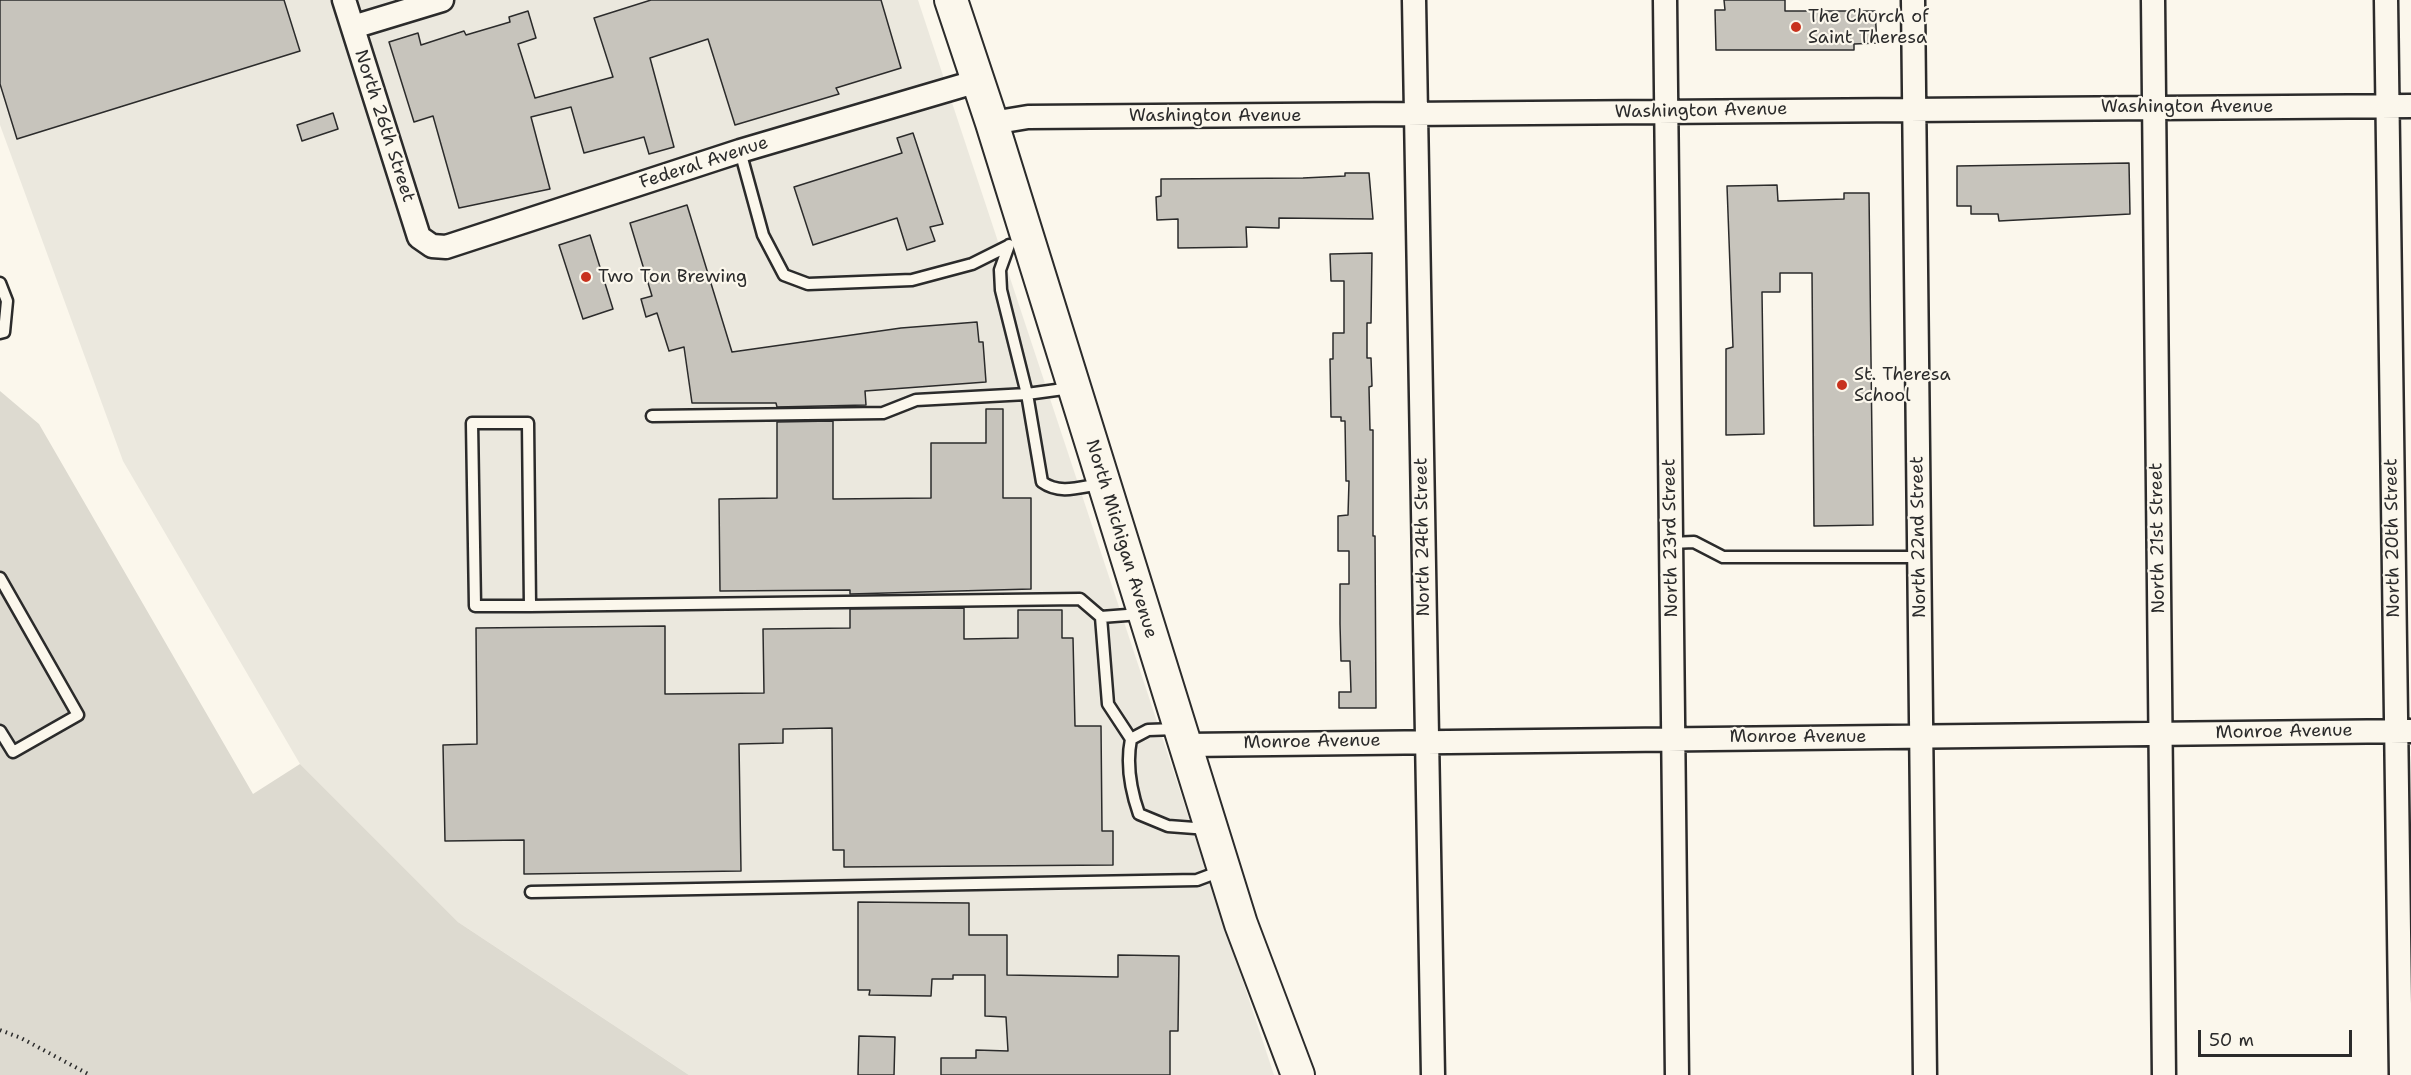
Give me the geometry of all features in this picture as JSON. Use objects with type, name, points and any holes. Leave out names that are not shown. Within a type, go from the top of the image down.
[{"type":"street","name":"North 26th Street","points":[[344,0],[419,237],[432,246]]},
{"type":"street","points":[[352,27],[442,0]]},
{"type":"street","name":"North Michigan Avenue","points":[[951,0],[992,123],[1017,239],[1074,387],[1240,924],[1299,1075]]},
{"type":"street","name":"North 24th Street","points":[[1414,0],[1433,1075]]},
{"type":"street","name":"North 23rd Street","points":[[1665,0],[1677,1075]]},
{"type":"street","name":"North 22nd Street","points":[[1913,0],[1925,1075]]},
{"type":"street","name":"North 21st Street","points":[[2153,0],[2164,1075]]},
{"type":"street","name":"North 20th Street","points":[[2386,0],[2403,731],[2401,1075]]},
{"type":"street","name":"Federal Avenue","points":[[432,246],[446,247],[740,151],[978,81]]},
{"type":"street","name":"Washington Avenue","points":[[992,123],[1028,117],[2411,106]]},
{"type":"street","name":"Monroe Avenue","points":[[1183,737],[1427,740],[2403,731]]},
{"type":"lane","points":[[740,151],[763,235],[784,275],[808,284],[912,280],[972,264],[1017,239]]},
{"type":"lane","points":[[1017,239],[1000,270],[1000,290],[1027,394],[1042,482],[1052,489],[1063,490],[1104,483]]},
{"type":"lane","points":[[0,283],[7,302],[2,332]]},
{"type":"lane","points":[[652,417],[883,413],[916,400],[1027,394],[1074,387]]},
{"type":"lane","points":[[530,606],[528,423],[472,423],[475,606],[530,606],[1080,599],[1101,617],[1144,614]]},
{"type":"lane","points":[[1671,543],[1694,542],[1724,557],[1920,557]]},
{"type":"lane","points":[[0,578],[78,714],[13,752],[0,731]]},
{"type":"lane","points":[[1101,617],[1108,704],[1131,740],[1129,752],[1132,796],[1139,814],[1168,826],[1211,829]]},
{"type":"lane","points":[[1131,740],[1149,730],[1183,737]]},
{"type":"lane","points":[[531,892],[1197,880],[1224,870]]},
{"type":"path","points":[[0,1030],[21,1038],[90,1075]]},
{"type":"shaded area","points":[[0,0],[918,0],[1274,1075],[689,1075],[458,922],[300,764],[123,461],[0,125]]},
{"type":"shaded area","points":[[0,391],[39,424],[253,794],[300,764],[458,922],[689,1075],[0,1075]]},
{"type":"building","points":[[0,0],[284,0],[300,51],[17,139],[0,84]]},
{"type":"building","points":[[651,0],[881,0],[901,68],[836,88],[839,94],[735,125],[708,39],[650,58],[674,147],[649,154],[644,137],[584,153],[571,107],[531,117],[550,189],[459,208],[433,116],[414,122],[389,42],[418,33],[421,45],[464,31],[466,35],[510,22],[509,17],[528,11],[536,38],[518,44],[535,98],[613,77],[594,18]]},
{"type":"building","name":"The Church of Saint Theresa","points":[[1724,0],[1785,0],[1785,11],[1875,11],[1877,43],[1854,44],[1854,50],[1716,50],[1715,10],[1725,10]]},
{"type":"building","points":[[333,113],[338,129],[302,141],[297,125]]},
{"type":"building","points":[[913,133],[943,224],[930,227],[935,241],[907,250],[897,218],[813,245],[794,187],[902,153],[897,138]]},
{"type":"building","points":[[2129,163],[2130,214],[1999,221],[1998,214],[1971,214],[1971,206],[1957,206],[1957,166]]},
{"type":"building","points":[[1345,173],[1369,173],[1373,219],[1279,218],[1279,228],[1246,227],[1247,247],[1178,248],[1178,219],[1157,220],[1156,197],[1161,196],[1161,179],[1303,178],[1345,176]]},
{"type":"building","name":"St. Theresa School","points":[[1777,185],[1778,201],[1844,199],[1844,193],[1869,193],[1873,525],[1814,526],[1812,273],[1780,273],[1780,292],[1762,292],[1764,434],[1726,435],[1726,349],[1733,347],[1727,186]]},
{"type":"building","points":[[687,205],[732,352],[901,328],[977,322],[979,342],[983,342],[986,382],[865,391],[866,405],[777,407],[776,403],[692,403],[684,347],[669,351],[657,313],[646,317],[641,299],[652,296],[630,223]]},
{"type":"building","name":"Two Ton Brewing","points":[[590,235],[613,309],[583,319],[559,245]]},
{"type":"building","points":[[1372,253],[1371,323],[1367,323],[1367,358],[1371,358],[1372,386],[1369,387],[1370,430],[1373,430],[1376,708],[1339,708],[1339,692],[1351,692],[1350,661],[1341,661],[1340,624],[1340,584],[1349,584],[1349,551],[1338,551],[1338,516],[1348,515],[1349,481],[1346,481],[1345,421],[1341,421],[1341,417],[1331,417],[1330,359],[1333,359],[1333,333],[1344,333],[1344,281],[1331,281],[1330,254]]},
{"type":"building","points":[[986,409],[1003,409],[1003,498],[1031,498],[1031,589],[850,594],[850,590],[720,591],[719,499],[777,498],[777,422],[833,421],[833,499],[931,498],[931,443],[986,443]]},
{"type":"building","points":[[964,608],[964,639],[1018,638],[1018,610],[1062,610],[1062,638],[1073,638],[1075,726],[1101,726],[1102,831],[1113,831],[1113,865],[844,867],[844,850],[833,850],[832,728],[783,729],[783,743],[739,744],[741,871],[524,874],[524,840],[445,841],[443,745],[477,744],[476,628],[665,626],[665,694],[764,693],[763,629],[850,628],[850,609]]},
{"type":"building","points":[[858,902],[969,903],[969,935],[1007,935],[1007,975],[1118,977],[1118,955],[1179,956],[1178,1031],[1170,1031],[1170,1075],[941,1075],[941,1058],[976,1058],[976,1050],[1008,1051],[1006,1017],[985,1016],[985,975],[953,975],[953,979],[932,979],[931,996],[869,995],[870,990],[858,990]]},
{"type":"building","points":[[859,1036],[895,1037],[894,1075],[858,1075]]},
{"type":"place","name":"The Church of Saint Theresa","points":[[1796,27]]},
{"type":"place","name":"Two Ton Brewing","points":[[586,277]]},
{"type":"place","name":"St. Theresa School","points":[[1842,385]]}]
